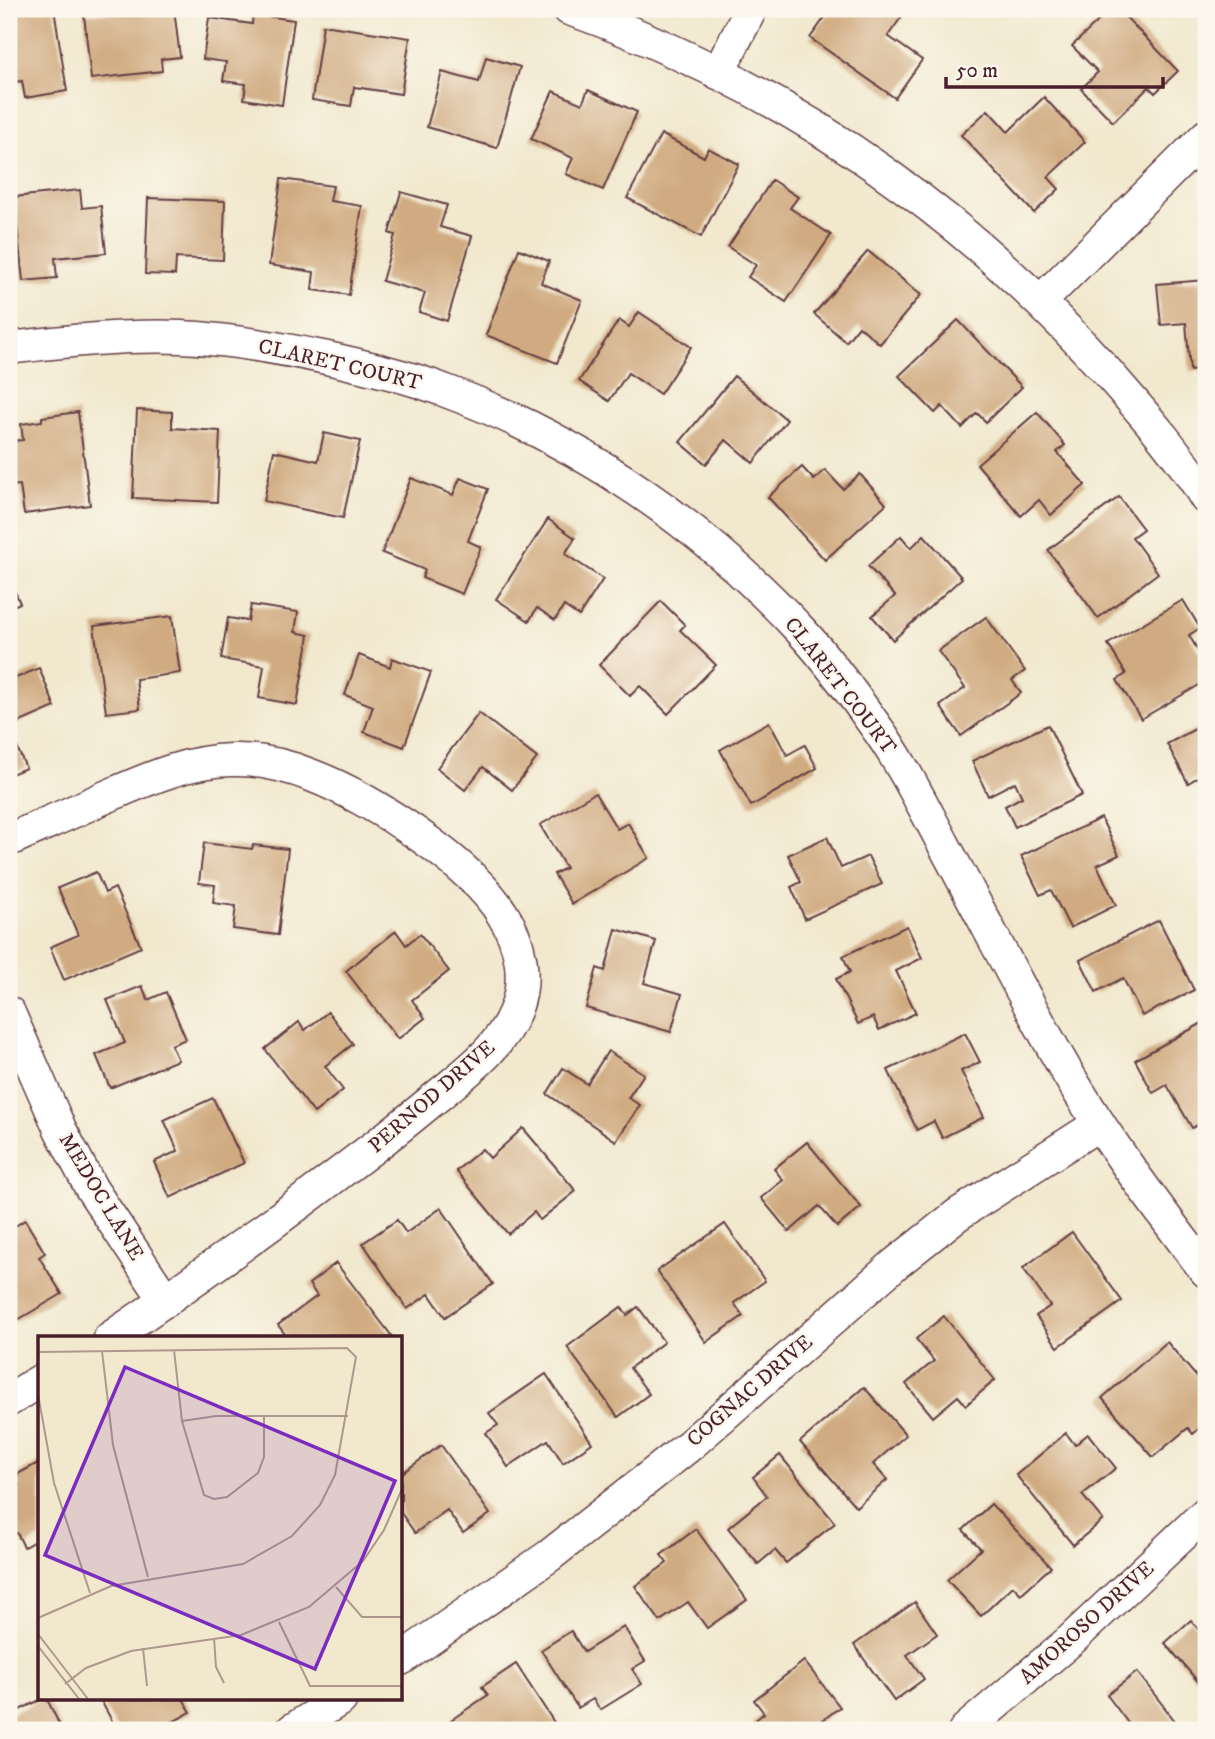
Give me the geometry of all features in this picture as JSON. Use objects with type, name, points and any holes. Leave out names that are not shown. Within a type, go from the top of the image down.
[{"type":"street","points":[[569,9],[648,38],[761,94],[820,128],[889,174],[969,237],[1041,301],[1130,398],[1206,498]]},
{"type":"street","points":[[718,73],[751,9]]},
{"type":"street","points":[[1041,301],[1206,136]]},
{"type":"street","name":"CLARET COURT","points":[[9,348],[104,338],[183,337],[222,340],[305,354],[390,372],[448,391],[539,431],[606,469],[668,512],[726,558],[805,635],[876,726],[912,785],[1058,1057],[1099,1124],[1156,1206],[1206,1271]]},
{"type":"street","name":"PERNOD DRIVE","points":[[9,840],[169,771],[199,763],[234,760],[274,764],[312,776],[342,790],[426,840],[458,866],[503,913],[518,944],[522,978],[516,1010],[501,1038],[480,1061],[399,1128],[259,1236],[113,1336]]},
{"type":"street","name":"MEDOC LANE","points":[[9,1013],[60,1129],[91,1188],[166,1301]]},
{"type":"street","name":"COGNAC DRIVE","points":[[402,1658],[549,1556],[690,1445],[895,1264],[957,1215],[1099,1124]]},
{"type":"street","points":[[9,1400],[38,1382]]},
{"type":"street","name":"AMOROSO DRIVE","points":[[965,1730],[1071,1640],[1206,1513]]},
{"type":"street","points":[[292,1730],[339,1700]]},
{"type":"building","points":[[54,9],[67,91],[25,98],[22,81],[9,83],[9,18],[12,17],[11,14]]},
{"type":"building","points":[[141,9],[174,9],[180,57],[161,59],[162,71],[91,79],[84,15]]},
{"type":"building","points":[[831,9],[907,9],[888,36],[922,60],[895,98],[810,38]]},
{"type":"building","points":[[1111,9],[1118,9],[1178,71],[1155,93],[1149,87],[1113,122],[1081,89],[1098,72],[1072,46]]},
{"type":"building","points":[[253,14],[294,20],[282,105],[244,99],[246,84],[223,81],[226,62],[203,59],[209,18],[252,24]]},
{"type":"building","points":[[323,25],[410,38],[401,94],[354,87],[351,106],[312,100]]},
{"type":"building","points":[[486,57],[520,67],[497,148],[427,127],[442,72],[479,82]]},
{"type":"building","points":[[588,90],[637,112],[603,190],[566,174],[573,158],[531,139],[553,91],[582,104]]},
{"type":"building","points":[[1044,97],[1085,142],[1048,177],[1059,189],[1034,213],[961,135],[988,110],[1008,132]]},
{"type":"building","points":[[661,134],[704,157],[708,148],[739,164],[701,237],[627,198]]},
{"type":"building","points":[[281,179],[333,186],[330,201],[362,206],[349,295],[312,290],[314,272],[269,265]]},
{"type":"building","points":[[772,180],[798,197],[790,208],[831,235],[786,302],[748,277],[756,265],[728,247]]},
{"type":"building","points":[[80,190],[82,208],[101,206],[106,253],[55,258],[57,278],[23,281],[14,197]]},
{"type":"building","points":[[401,192],[447,205],[440,227],[472,236],[447,321],[419,312],[425,293],[382,281],[395,235],[389,233]]},
{"type":"building","points":[[148,198],[225,201],[223,260],[176,258],[175,275],[145,274]]},
{"type":"building","points":[[519,249],[549,261],[541,283],[582,300],[557,363],[486,335]]},
{"type":"building","points":[[868,251],[921,295],[880,344],[859,326],[846,342],[814,314]]},
{"type":"building","points":[[1206,280],[1206,369],[1190,371],[1186,323],[1161,325],[1157,284]]},
{"type":"building","points":[[639,312],[691,347],[660,394],[628,373],[609,401],[579,381],[619,320],[629,327]]},
{"type":"building","points":[[958,320],[1022,387],[986,422],[977,413],[962,428],[942,406],[935,413],[899,376]]},
{"type":"building","points":[[734,376],[787,420],[753,463],[726,440],[706,464],[680,442]]},
{"type":"building","points":[[137,410],[172,412],[172,428],[220,431],[217,502],[133,498]]},
{"type":"building","points":[[78,412],[90,505],[24,514],[20,485],[9,486],[9,441],[23,440],[21,424],[42,421],[42,417]]},
{"type":"building","points":[[1037,412],[1065,445],[1057,452],[1085,485],[1051,515],[1039,500],[1021,516],[977,464]]},
{"type":"building","points":[[324,433],[360,441],[343,518],[264,501],[274,451],[318,461]]},
{"type":"building","points":[[802,467],[814,480],[825,470],[843,489],[860,474],[886,504],[825,560],[768,497]]},
{"type":"building","points":[[411,478],[453,495],[460,478],[488,489],[468,541],[481,547],[462,594],[422,578],[425,570],[382,553]]},
{"type":"building","points":[[1119,497],[1143,529],[1132,537],[1158,573],[1098,618],[1048,550]]},
{"type":"building","points":[[548,519],[575,538],[565,554],[603,579],[579,616],[564,606],[555,620],[537,608],[529,621],[496,599]]},
{"type":"building","points":[[924,535],[962,578],[893,640],[872,616],[895,596],[868,566],[901,536],[911,548]]},
{"type":"building","points":[[9,578],[20,603],[9,608]]},
{"type":"building","points":[[1183,600],[1200,628],[1189,635],[1206,665],[1206,681],[1141,719],[1117,680],[1126,674],[1108,644]]},
{"type":"building","points":[[661,601],[685,625],[680,630],[716,665],[668,714],[640,686],[630,696],[599,665]]},
{"type":"building","points":[[251,605],[298,612],[295,632],[309,635],[297,705],[259,698],[264,666],[221,659],[228,618],[248,621]]},
{"type":"building","points":[[172,616],[180,673],[136,679],[140,709],[106,713],[94,626]]},
{"type":"building","points":[[986,617],[1025,671],[1012,680],[1021,693],[961,736],[940,706],[965,688],[938,651]]},
{"type":"building","points":[[359,655],[390,667],[392,658],[431,672],[404,747],[364,732],[373,706],[345,695]]},
{"type":"building","points":[[39,668],[55,707],[9,727],[9,681]]},
{"type":"building","points":[[479,713],[537,758],[512,790],[483,767],[465,790],[437,768]]},
{"type":"building","points":[[769,722],[787,755],[805,745],[817,768],[751,806],[720,750]]},
{"type":"building","points":[[1206,723],[1206,788],[1200,776],[1188,783],[1167,744]]},
{"type":"building","points":[[1048,725],[1082,795],[1015,827],[1005,806],[1022,797],[1015,782],[988,796],[972,761]]},
{"type":"building","points":[[9,729],[26,768],[9,775]]},
{"type":"building","points":[[595,793],[617,829],[628,823],[649,858],[572,904],[554,874],[566,868],[540,825]]},
{"type":"building","points":[[1101,818],[1119,855],[1097,865],[1116,905],[1070,928],[1051,890],[1040,895],[1021,856]]},
{"type":"building","points":[[827,837],[841,868],[868,856],[882,884],[805,919],[791,887],[801,882],[788,855]]},
{"type":"building","points":[[204,843],[252,849],[253,845],[288,849],[278,935],[233,929],[236,906],[213,903],[215,885],[199,883]]},
{"type":"building","points":[[96,872],[105,893],[115,888],[141,947],[64,980],[50,947],[78,935],[58,888]]},
{"type":"building","points":[[1159,920],[1194,990],[1142,1016],[1123,978],[1096,992],[1080,960]]},
{"type":"building","points":[[907,926],[922,958],[896,971],[916,1013],[879,1030],[873,1017],[858,1024],[836,979],[850,972],[843,956]]},
{"type":"building","points":[[616,929],[656,941],[644,983],[682,994],[671,1032],[586,1008],[597,968],[605,971]]},
{"type":"building","points":[[396,931],[406,945],[420,934],[449,971],[412,1000],[425,1018],[398,1039],[346,971]]},
{"type":"building","points":[[142,986],[148,1000],[166,992],[186,1039],[171,1045],[178,1060],[110,1088],[96,1055],[125,1043],[107,1000]]},
{"type":"building","points":[[328,1012],[353,1044],[325,1066],[343,1090],[314,1113],[265,1049],[299,1022],[305,1030]]},
{"type":"building","points":[[1206,1021],[1206,1065],[1202,1068],[1206,1076],[1206,1120],[1192,1128],[1167,1085],[1153,1093],[1135,1060]]},
{"type":"building","points":[[965,1033],[980,1062],[961,1071],[984,1117],[942,1138],[934,1121],[917,1130],[888,1070]]},
{"type":"building","points":[[608,1051],[644,1074],[628,1098],[640,1105],[616,1141],[547,1094],[563,1068],[587,1084]]},
{"type":"building","points":[[213,1098],[244,1163],[170,1198],[154,1162],[178,1151],[164,1120]]},
{"type":"building","points":[[523,1128],[576,1191],[540,1220],[534,1212],[508,1234],[456,1171],[482,1149],[490,1158]]},
{"type":"building","points":[[807,1142],[861,1207],[837,1227],[819,1206],[789,1232],[761,1198],[783,1180],[774,1169]]},
{"type":"building","points":[[441,1208],[493,1284],[445,1317],[429,1294],[407,1309],[363,1243],[397,1220],[406,1233]]},
{"type":"building","points":[[25,1220],[45,1253],[39,1257],[62,1294],[9,1325],[9,1230]]},
{"type":"building","points":[[725,1224],[765,1281],[734,1303],[743,1316],[706,1342],[657,1271]]},
{"type":"building","points":[[1072,1232],[1122,1301],[1058,1347],[1036,1316],[1050,1306],[1023,1268]]},
{"type":"building","points":[[336,1263],[391,1335],[286,1336],[278,1325],[317,1296],[309,1284]]},
{"type":"building","points":[[621,1307],[627,1315],[638,1307],[664,1342],[630,1368],[649,1394],[618,1417],[567,1347]]},
{"type":"building","points":[[944,1316],[995,1380],[966,1405],[958,1396],[933,1417],[906,1384],[934,1361],[916,1339]]},
{"type":"building","points":[[1167,1342],[1206,1388],[1206,1422],[1193,1434],[1188,1428],[1153,1457],[1102,1398]]},
{"type":"building","points":[[546,1374],[592,1443],[563,1463],[548,1440],[508,1467],[486,1433],[498,1425],[489,1413]]},
{"type":"building","points":[[864,1387],[906,1435],[873,1464],[887,1480],[856,1507],[800,1442]]},
{"type":"building","points":[[1066,1433],[1075,1445],[1088,1434],[1116,1468],[1082,1495],[1103,1520],[1073,1545],[1016,1475]]},
{"type":"building","points":[[441,1445],[490,1514],[463,1533],[447,1510],[415,1533],[402,1514],[402,1473]]},
{"type":"building","points":[[780,1455],[835,1523],[786,1563],[775,1550],[758,1564],[728,1528],[767,1496],[753,1477]]},
{"type":"building","points":[[38,1463],[38,1539],[24,1547],[17,1533],[9,1538],[9,1492],[19,1486],[14,1476]]},
{"type":"building","points":[[991,1504],[1051,1567],[1021,1594],[1013,1586],[981,1616],[947,1580],[981,1549],[963,1530]]},
{"type":"building","points":[[696,1529],[747,1600],[707,1628],[688,1602],[660,1621],[635,1586],[667,1563],[661,1555]]},
{"type":"building","points":[[915,1602],[937,1634],[907,1655],[924,1679],[894,1701],[854,1645]]},
{"type":"building","points":[[1191,1620],[1206,1639],[1206,1691],[1165,1643]]},
{"type":"building","points":[[624,1627],[645,1661],[632,1669],[642,1684],[600,1710],[593,1699],[578,1708],[541,1650],[571,1631],[584,1652]]},
{"type":"building","points":[[804,1661],[840,1707],[810,1730],[758,1730],[752,1723],[764,1713],[754,1700]]},
{"type":"building","points":[[516,1664],[559,1730],[457,1730],[451,1720],[488,1695],[482,1687]]},
{"type":"building","points":[[1137,1672],[1182,1730],[1119,1730],[1128,1723],[1107,1695]]},
{"type":"building","points":[[40,1700],[47,1700],[62,1730],[13,1730],[9,1715]]},
{"type":"building","points":[[101,1700],[184,1700],[191,1712],[158,1730],[117,1730]]}]
